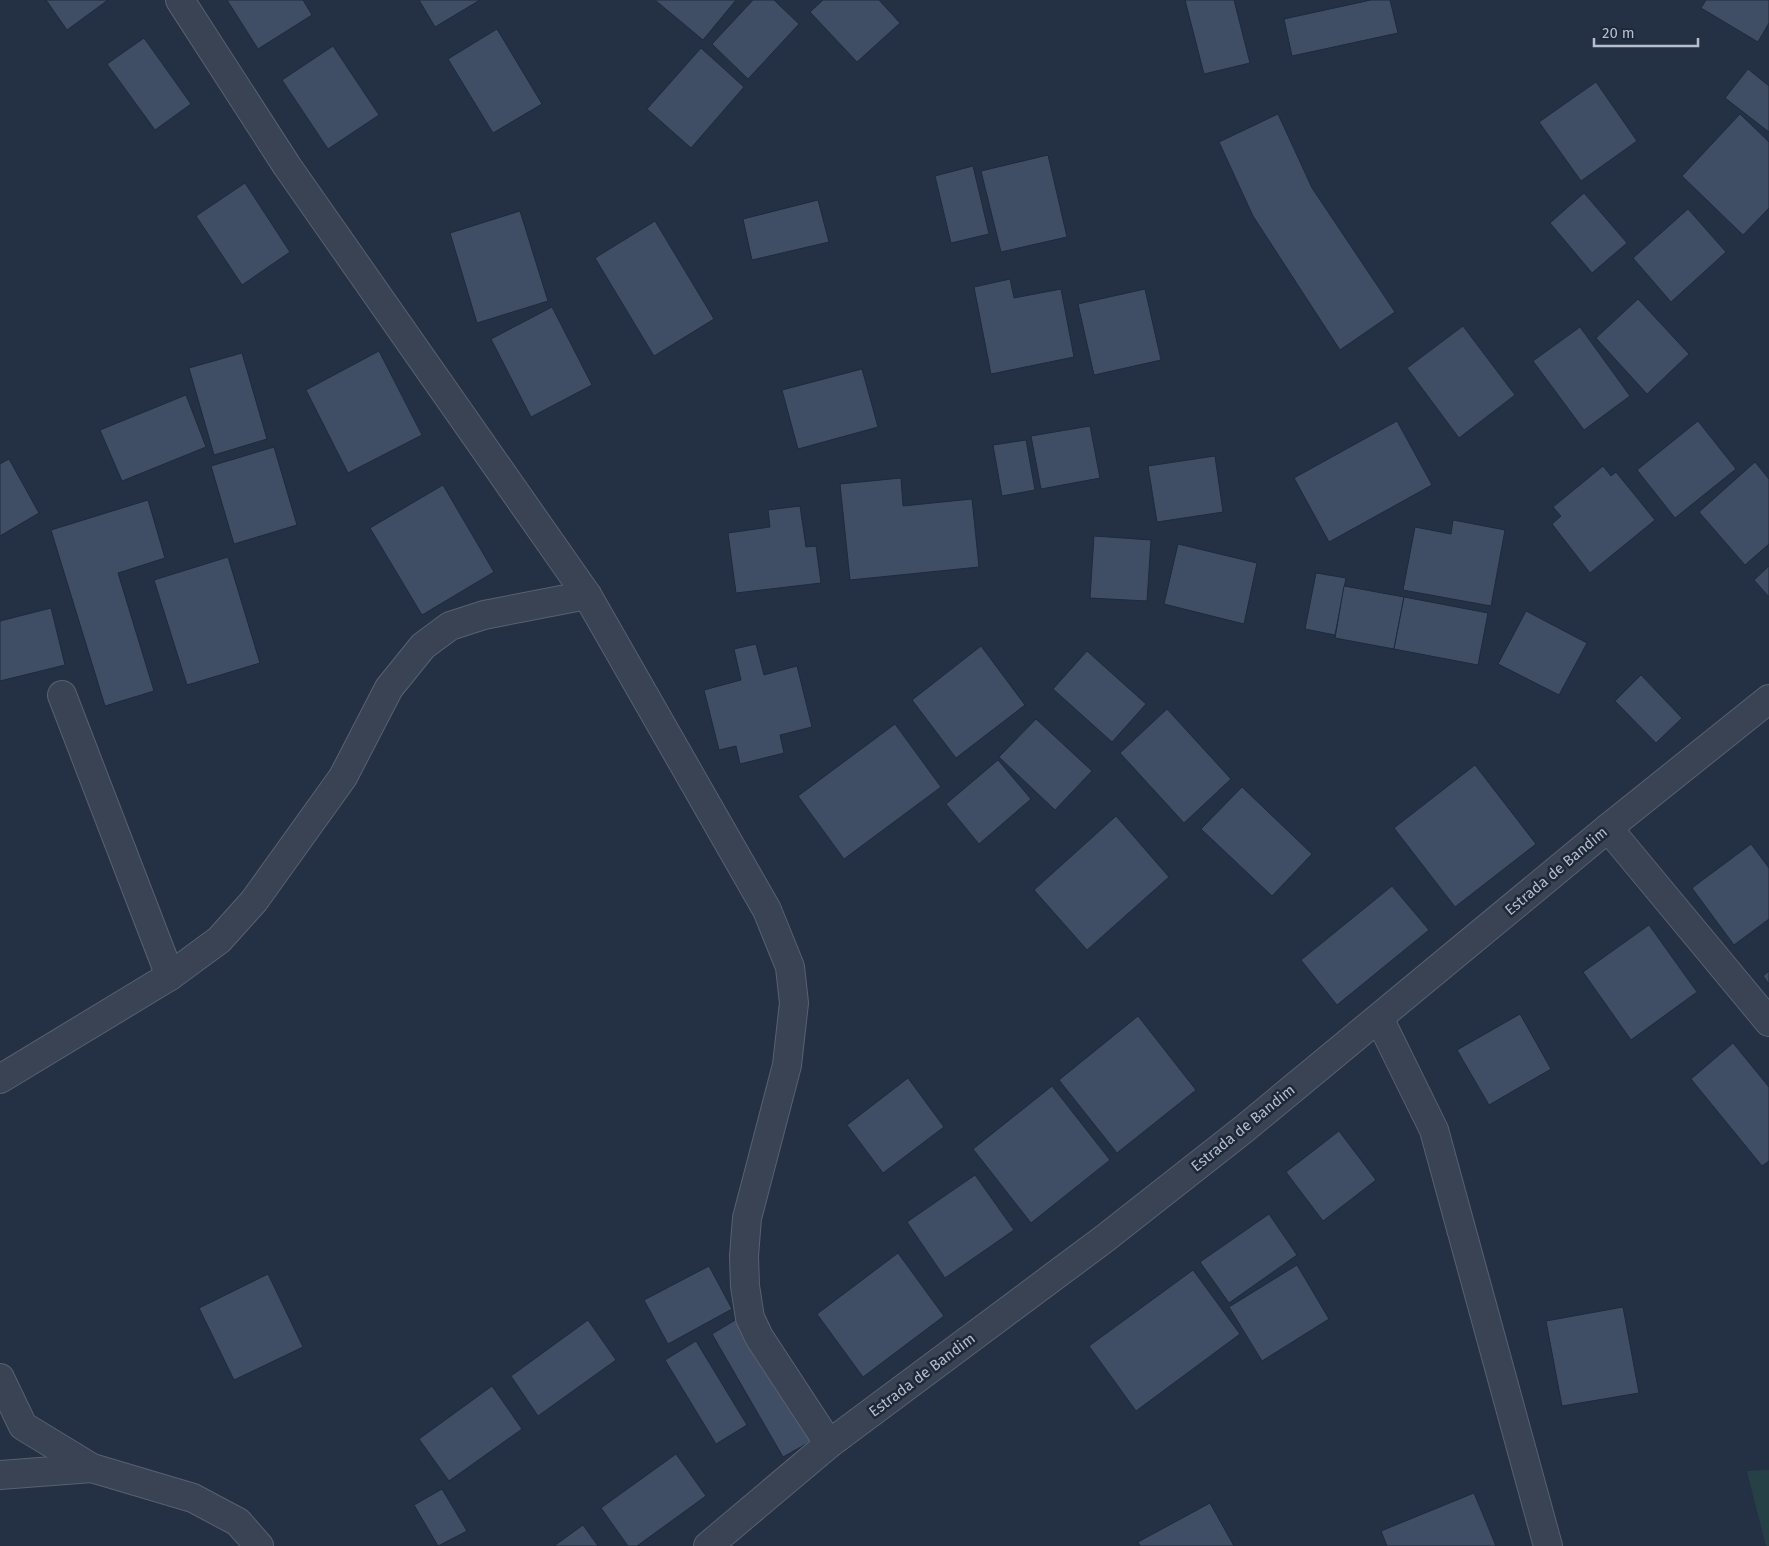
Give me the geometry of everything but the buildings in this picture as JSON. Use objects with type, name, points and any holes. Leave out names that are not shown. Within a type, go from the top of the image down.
[{"type":"street","points":[[180,0],[287,166],[587,594],[767,910],[790,967],[794,1003],[787,1065],[747,1218],[744,1256],[745,1286],[750,1318],[759,1337],[829,1444]]},
{"type":"street","points":[[0,1079],[170,976],[219,940],[254,901],[343,777],[389,688],[423,646],[450,626],[484,615],[587,594]]},
{"type":"street","points":[[62,695],[170,976]]},
{"type":"street","name":"Estrada de Bandim","points":[[708,1546],[829,1444],[1104,1239],[1244,1129],[1608,828],[1769,699]]},
{"type":"street","points":[[1608,828],[1769,1022]]},
{"type":"street","points":[[1379,1018],[1434,1130],[1548,1546]]},
{"type":"street","points":[[0,1378],[22,1426],[92,1468],[193,1498],[238,1522],[259,1546]]},
{"type":"street","points":[[0,1475],[92,1468]]},
{"type":"green space","points":[[1769,1470],[1769,1546],[1766,1546],[1747,1471]]}]
